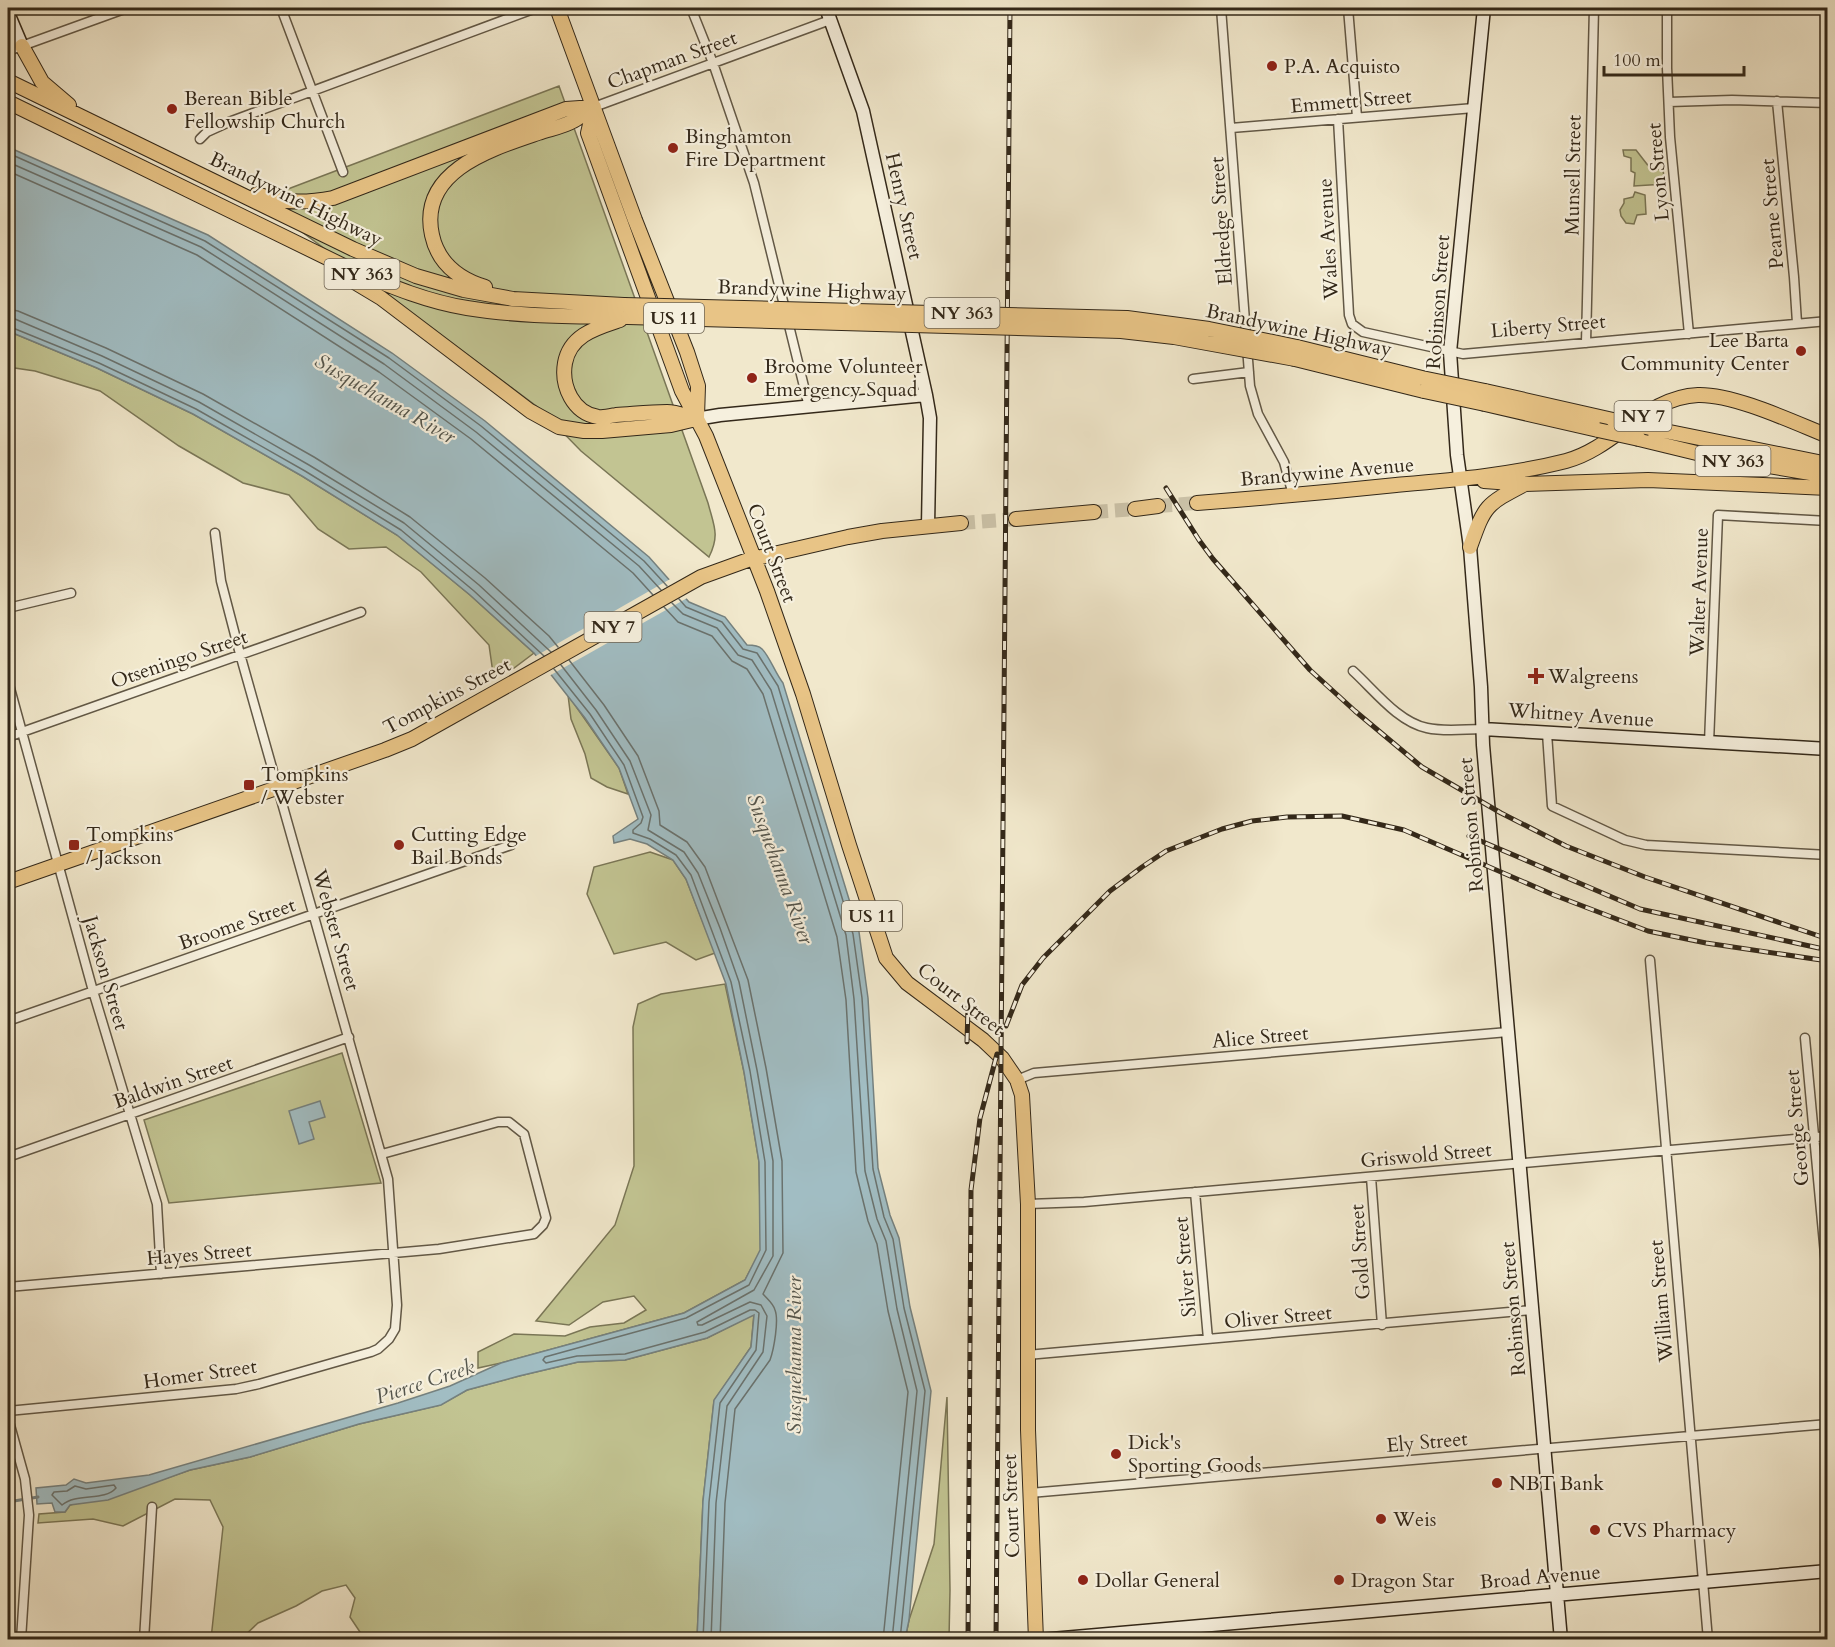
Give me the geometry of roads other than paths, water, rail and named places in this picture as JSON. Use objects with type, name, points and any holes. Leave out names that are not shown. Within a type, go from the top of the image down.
[{"type":"main road","name":"Court Street","points":[[557,8],[594,107],[588,133],[682,391],[706,436],[754,558],[803,694],[886,958],[907,983],[992,1047],[1008,1065],[1017,1080],[1023,1104],[1028,1204],[1027,1355],[1030,1493],[1038,1640]]},
{"type":"main road","points":[[22,46],[36,73],[49,89],[76,110],[111,132]]},
{"type":"main road","name":"Brandywine Highway","points":[[8,81],[353,249],[416,276],[456,288],[497,296],[626,311]]},
{"type":"main road","name":"Brandywine Highway","points":[[8,102],[372,278],[400,290],[452,305],[517,315],[626,311],[1127,318],[1209,329],[1423,384],[1827,464]]},
{"type":"main road","points":[[192,171],[269,199],[290,202],[315,201],[333,198],[372,184],[566,109],[594,107]]},
{"type":"main road","points":[[564,303],[498,291],[458,275],[445,262],[435,246],[431,211],[440,187],[461,166],[474,158],[572,122],[594,107]]},
{"type":"main road","points":[[260,225],[381,298],[530,411],[559,427],[602,431],[671,425],[696,419]]},
{"type":"main road","points":[[626,311],[592,329],[573,345],[565,365],[565,385],[572,399],[586,413],[598,417],[670,412],[696,419]]},
{"type":"main road","name":"NY 7","points":[[1461,479],[1549,464],[1580,456],[1661,404],[1686,396],[1712,395],[1736,401],[1827,435]]},
{"type":"main road","name":"Brandywine Highway","points":[[1485,397],[1598,430],[1709,456],[1827,476]]},
{"type":"main road","name":"NY 7","points":[[1461,479],[1525,484],[1637,480],[1827,488]]},
{"type":"main road","name":"Brandywine Avenue","points":[[1197,503],[1461,479]]},
{"type":"main road","points":[[1470,547],[1488,505],[1525,484]]},
{"type":"main road","points":[[1135,508],[1158,506]]},
{"type":"main road","points":[[1016,519],[1094,512]]},
{"type":"main road","name":"NY 7","points":[[754,558],[873,532],[961,523]]},
{"type":"main road","name":"Tompkins Street","points":[[8,882],[411,740],[701,577],[754,558]]},
{"type":"street","points":[[8,51],[127,8]]},
{"type":"street","points":[[281,8],[343,172]]},
{"type":"street","points":[[200,139],[207,132],[222,125],[536,8]]},
{"type":"street","points":[[691,8],[754,183],[809,407]]},
{"type":"street","name":"Eldredge Street","points":[[1221,8],[1253,401],[1284,462],[1293,495]]},
{"type":"street","points":[[1348,8],[1357,117]]},
{"type":"street","name":"Robinson Street","points":[[1484,8],[1450,352],[1453,412],[1470,547],[1508,1032],[1562,1640]]},
{"type":"street","name":"Munsell Street","points":[[1586,343],[1594,8]]},
{"type":"street","name":"Lyon Street","points":[[1667,8],[1669,102],[1689,334]]},
{"type":"street","points":[[8,13],[22,46]]},
{"type":"street","name":"Chapman Street","points":[[594,107],[712,63],[828,14]]},
{"type":"street","name":"Henry Street","points":[[828,14],[863,111],[926,395],[930,418],[928,526]]},
{"type":"street","points":[[1669,102],[1732,100],[1827,103]]},
{"type":"street","name":"Pearne Street","points":[[1777,101],[1797,323]]},
{"type":"street","name":"Emmett Street","points":[[1231,128],[1474,108]]},
{"type":"street","name":"Wales Avenue","points":[[1338,119],[1346,278],[1352,324],[1364,332],[1450,352]]},
{"type":"street","name":"Liberty Street","points":[[1450,352],[1463,354],[1827,321]]},
{"type":"street","points":[[1193,379],[1249,372]]},
{"type":"street","points":[[696,419],[926,395]]},
{"type":"street","name":"Walter Avenue","points":[[1709,743],[1718,515],[1827,520]]},
{"type":"street","name":"Webster Street","points":[[215,533],[221,581],[240,654],[350,1037],[388,1179],[398,1305],[395,1329],[389,1339]]},
{"type":"street","points":[[8,608],[71,593]]},
{"type":"street","name":"Otseningo Street","points":[[8,737],[361,612]]},
{"type":"street","name":"Whitney Avenue","points":[[1353,671],[1394,710],[1420,726],[1439,729],[1483,729],[1827,749]]},
{"type":"street","name":"Jackson Street","points":[[8,681],[93,991],[159,1210],[161,1274]]},
{"type":"street","points":[[1547,733],[1552,806],[1625,840],[1646,845],[1827,855]]},
{"type":"street","name":"Broome Street","points":[[8,1021],[511,845]]},
{"type":"street","name":"William Street","points":[[1650,960],[1708,1640]]},
{"type":"street","name":"Alice Street","points":[[1017,1080],[1034,1073],[1508,1032]]},
{"type":"street","name":"Baldwin Street","points":[[8,1157],[350,1037]]},
{"type":"street","name":"George Street","points":[[1805,1038],[1827,1287]]},
{"type":"street","name":"Hayes Street","points":[[8,1287],[440,1249],[534,1234],[546,1218],[524,1134],[509,1122],[498,1122],[382,1154]]},
{"type":"street","name":"Griswold Street","points":[[1028,1204],[1084,1202],[1827,1136]]},
{"type":"street","name":"Gold Street","points":[[1371,1177],[1382,1324]]},
{"type":"street","name":"Silver Street","points":[[1195,1192],[1208,1339]]},
{"type":"street","name":"Oliver Street","points":[[1027,1355],[1532,1310]]},
{"type":"street","name":"Homer Street","points":[[8,1411],[247,1387],[371,1352],[389,1339]]},
{"type":"street","points":[[8,1418],[27,1491],[28,1515],[21,1640]]},
{"type":"street","name":"Ely Street","points":[[1030,1493],[1827,1424]]},
{"type":"street","points":[[144,1640],[152,1507]]},
{"type":"street","name":"Broad Avenue","points":[[1038,1640],[1827,1571]]},
{"type":"water","name":"Susquehanna River","points":[[8,147],[208,235],[392,353],[485,421],[649,557],[689,602],[725,617],[747,645],[759,647],[768,656],[783,683],[859,932],[868,998],[878,1168],[890,1215],[899,1238],[910,1307],[931,1391],[909,1620],[905,1639],[697,1639],[703,1501],[714,1400],[751,1347],[754,1315],[707,1338],[625,1360],[578,1362],[467,1390],[441,1405],[359,1424],[250,1457],[190,1470],[108,1500],[70,1505],[65,1512],[55,1512],[52,1503],[37,1504],[36,1488],[66,1485],[74,1479],[86,1483],[149,1475],[398,1403],[450,1386],[501,1363],[684,1313],[745,1280],[760,1250],[759,1162],[726,984],[686,879],[673,860],[647,844],[630,839],[614,843],[613,836],[638,819],[619,768],[585,718],[534,653],[470,595],[397,535],[302,476],[193,414],[97,368],[8,331]]},
{"type":"water","points":[[320,1101],[325,1117],[309,1122],[314,1139],[299,1144],[289,1111]]},
{"type":"waterway","name":"Pierce Creek","points":[[8,1502],[38,1497]]},
{"type":"tunnel","points":[[1158,506],[1197,503]]},
{"type":"tunnel","points":[[1094,512],[1135,509]]},
{"type":"tunnel","points":[[961,523],[1016,519]]},
{"type":"railway","points":[[996,1640],[1010,8]]},
{"type":"railway","points":[[1166,488],[1213,559],[1310,670],[1422,767],[1501,813],[1566,846],[1645,877],[1828,939]]},
{"type":"railway","points":[[1006,1026],[1022,985],[1043,958],[1110,891],[1142,867],[1166,851],[1222,829],[1252,821],[1287,817],[1342,816],[1404,830],[1554,895],[1648,931],[1706,943],[1828,961]]},
{"type":"railway","points":[[1469,836],[1640,909],[1828,950]]},
{"type":"railway","points":[[967,1042],[968,1007]]},
{"type":"railway","points":[[968,1640],[971,1190],[980,1118],[997,1054]]},
{"type":"place","name":"P.A. Acquisto","points":[[1272,66]]},
{"type":"place","name":"Berean Bible Fellowship Church","points":[[172,109]]},
{"type":"place","name":"Binghamton Fire Department","points":[[673,148]]},
{"type":"place","name":"Lee Barta Community Center","points":[[1801,351]]},
{"type":"place","name":"Broome Volunteer Emergency Squad","points":[[752,378]]},
{"type":"place","name":"Walgreens","points":[[1536,676]]},
{"type":"place","name":"Tompkins / Webster","points":[[249,785]]},
{"type":"place","name":"Tompkins / Jackson","points":[[74,845]]},
{"type":"place","name":"Cutting Edge Bail Bonds","points":[[399,845]]},
{"type":"place","name":"Dick's Sporting Goods","points":[[1116,1454]]},
{"type":"place","name":"NBT Bank","points":[[1497,1483]]},
{"type":"place","name":"Weis","points":[[1381,1519]]},
{"type":"place","name":"CVS Pharmacy","points":[[1595,1530]]},
{"type":"place","name":"Dollar General","points":[[1083,1580]]},
{"type":"place","name":"Dragon Star","points":[[1339,1580]]}]
